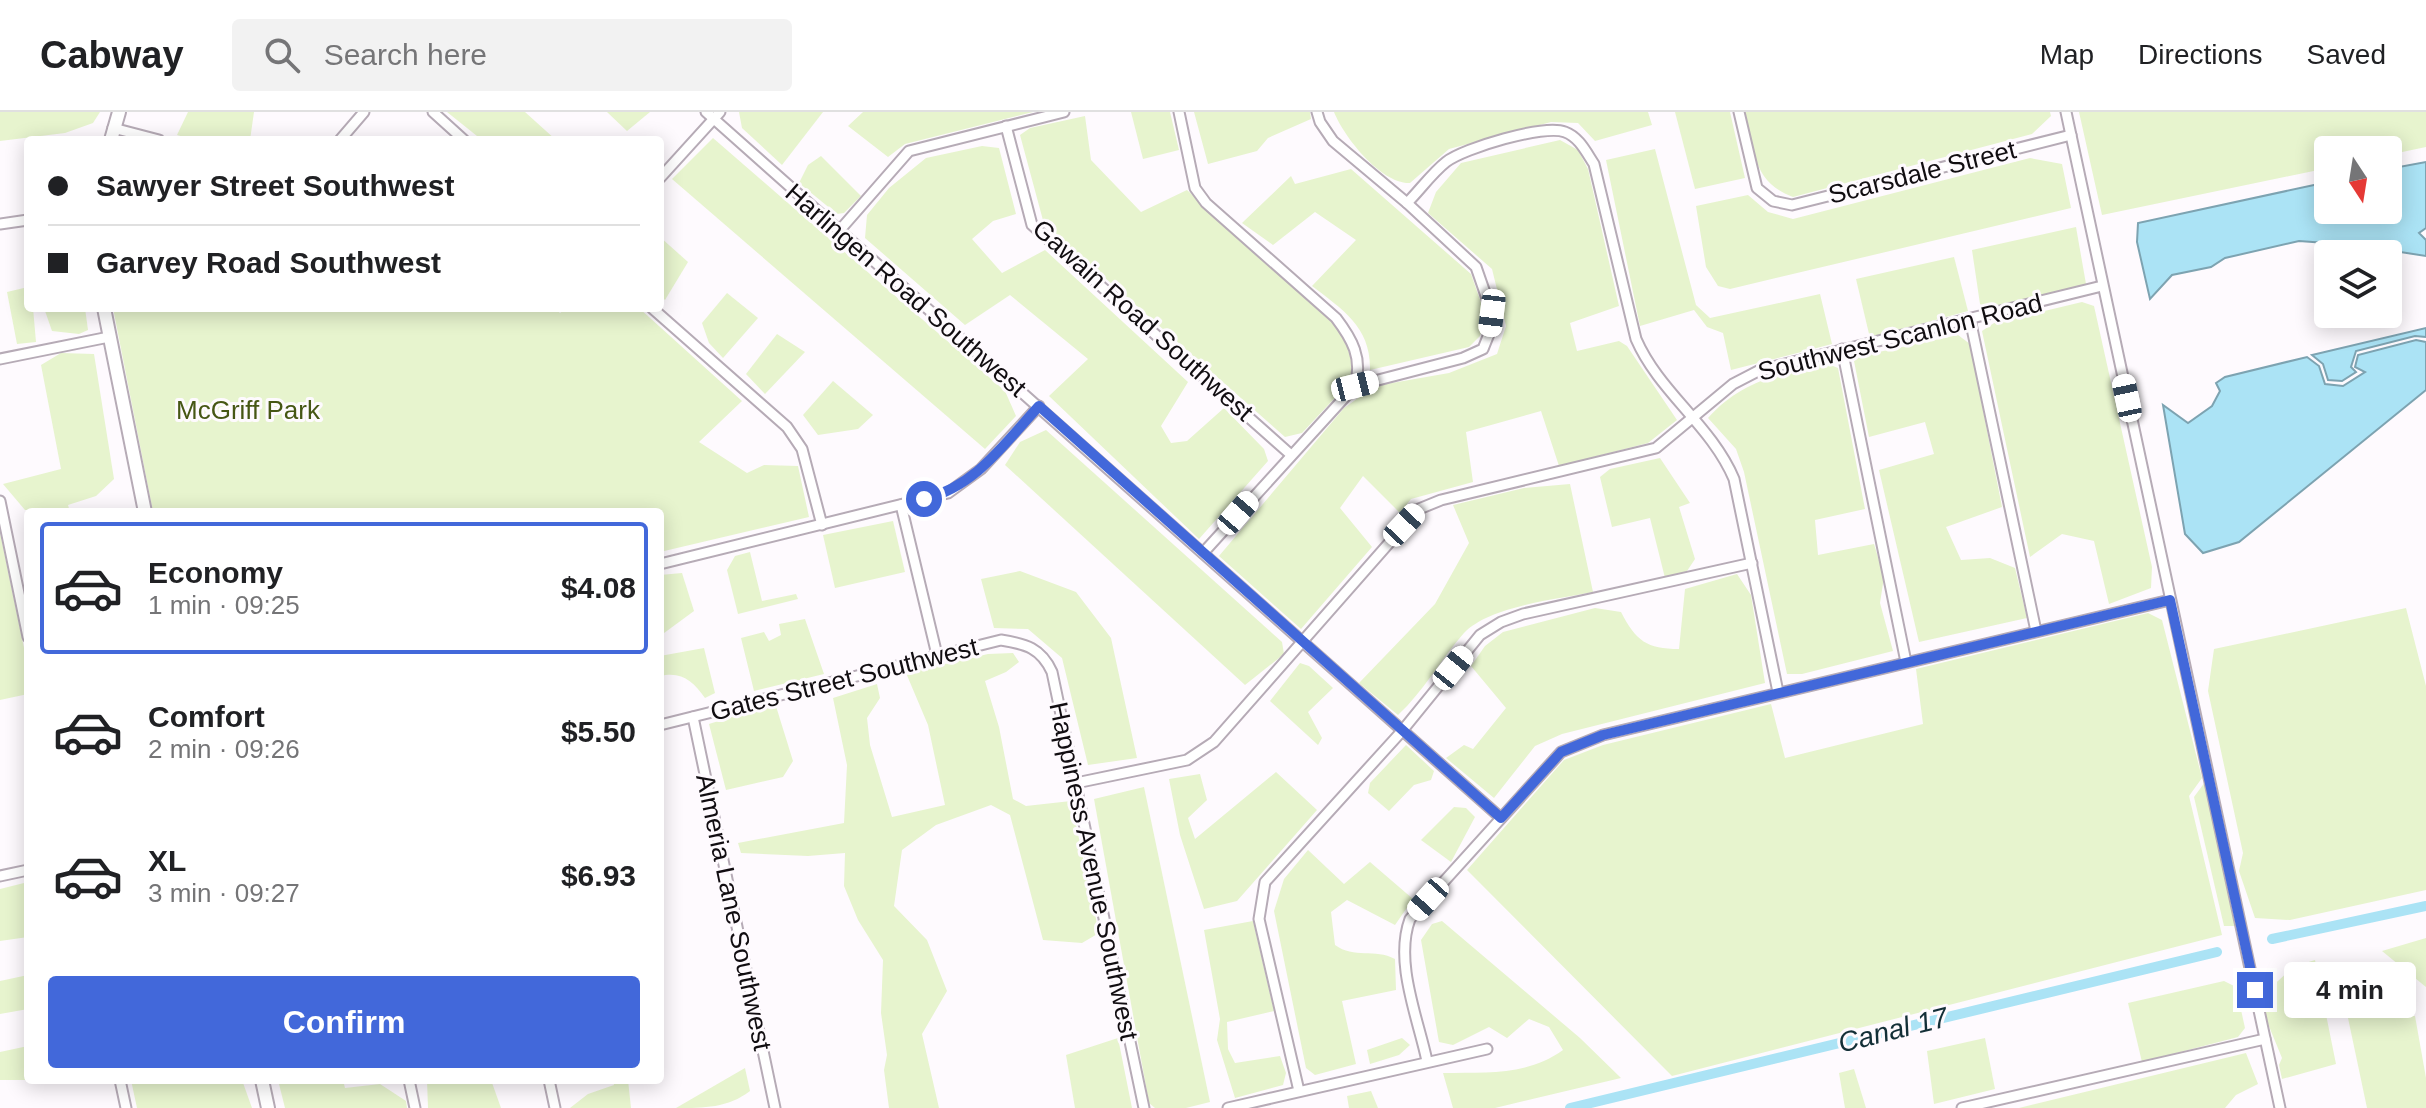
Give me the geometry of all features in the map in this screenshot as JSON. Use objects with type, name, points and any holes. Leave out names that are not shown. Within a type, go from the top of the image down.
[{"type":"street","points":[[112,134],[119,112]]},
{"type":"street","points":[[343,136],[364,112]]},
{"type":"street","points":[[433,112],[460,136]]},
{"type":"street","points":[[839,231],[909,151],[1064,112]]},
{"type":"street","points":[[1179,112],[1195,188],[1206,203],[1336,318],[1350,336],[1359,371],[1355,386],[1203,553]]},
{"type":"street","points":[[1317,112],[1333,141],[1407,203],[1476,267],[1492,313],[1483,349],[1463,358],[1355,386]]},
{"type":"street","name":"Scarsdale Street","points":[[1739,112],[1757,188],[1773,201],[1792,205],[2071,135]]},
{"type":"street","points":[[2066,112],[2280,1108]]},
{"type":"street","points":[[664,173],[713,114]]},
{"type":"street","name":"Harlingen Road Southwest","points":[[713,114],[839,231],[1501,818]]},
{"type":"street","name":"Gawain Road Southwest","points":[[1006,126],[1032,225],[1290,454]]},
{"type":"street","points":[[1407,203],[1448,160],[1492,143],[1539,131],[1564,131],[1579,141],[1594,164],[1636,339],[1648,365],[1723,455],[1734,479],[1778,692]]},
{"type":"street","points":[[0,224],[24,221]]},
{"type":"street","name":"Southwest Scanlon Road","points":[[1076,783],[1187,760],[1214,742],[1419,509],[1441,500],[1656,448],[1733,384],[1760,370],[2102,286]]},
{"type":"street","points":[[105,312],[144,508]]},
{"type":"street","points":[[657,312],[787,427],[802,449],[822,525]]},
{"type":"street","points":[[1970,319],[2036,631]]},
{"type":"street","points":[[0,359],[109,337]]},
{"type":"street","points":[[1842,349],[1906,662]]},
{"type":"street","points":[[664,563],[948,493],[966,484],[1039,406]]},
{"type":"street","points":[[0,501],[24,618]]},
{"type":"street","points":[[901,505],[937,655]]},
{"type":"street","points":[[1299,1091],[1259,919],[1259,903],[1265,882],[1402,731],[1480,635],[1501,622],[1752,563]]},
{"type":"street","points":[[1427,1061],[1405,957],[1404,937],[1410,919],[1561,752],[1603,735],[2170,600]]},
{"type":"street","name":"Gates Street Southwest","points":[[664,724],[1001,640],[1028,644]]},
{"type":"street","name":"Happiness Avenue Southwest","points":[[1028,644],[1046,657],[1052,672],[1144,1108]]},
{"type":"street","name":"Almeria Lane Southwest","points":[[693,717],[775,1108]]},
{"type":"street","points":[[0,876],[24,871]]},
{"type":"street","points":[[1962,1108],[2265,1039]]},
{"type":"street","points":[[1228,1108],[1487,1049]]},
{"type":"street","points":[[121,1084],[126,1108]]},
{"type":"street","points":[[263,1084],[268,1108]]},
{"type":"street","points":[[410,1084],[415,1108]]},
{"type":"street","points":[[550,1084],[555,1108]]},
{"type":"green space","points":[[0,112],[100,112],[93,123],[65,133],[0,141]]},
{"type":"green space","points":[[188,112],[254,112],[251,136],[177,135]]},
{"type":"green space","points":[[447,112],[525,112],[552,136],[477,136]]},
{"type":"green space","points":[[607,112],[650,112],[627,131]]},
{"type":"green space","points":[[739,112],[823,112],[782,165],[742,128]]},
{"type":"green space","points":[[863,112],[1033,112],[905,144],[888,157],[848,126]]},
{"type":"green space","points":[[1131,112],[1170,112],[1179,150],[1143,159]]},
{"type":"green space","points":[[1194,112],[1310,112],[1311,119],[1268,138],[1257,151],[1208,164]]},
{"type":"green space","points":[[1334,112],[1648,112],[1652,125],[1595,141],[1578,123],[1551,122],[1449,149],[1410,183],[1387,176],[1376,168],[1346,134]]},
{"type":"green space","points":[[1675,112],[1730,112],[1745,178],[1695,189]]},
{"type":"green space","points":[[1745,112],[2050,112],[2051,116],[2032,134],[1793,197],[1780,191],[1762,174]]},
{"type":"green space","points":[[2079,112],[2426,112],[2426,147],[2402,152],[2402,136],[2314,136],[2314,171],[2102,215]]},
{"type":"green space","points":[[1085,116],[1091,160],[1141,212],[1187,190],[1335,325],[1346,342],[1353,367],[1347,385],[1302,433],[1285,437],[1044,224],[1020,135],[1030,128]]},
{"type":"green space","points":[[713,138],[1005,391],[1016,416],[985,449],[672,179]]},
{"type":"green space","points":[[1560,140],[1578,150],[1588,169],[1619,306],[1570,323],[1577,351],[1619,341],[1627,346],[1677,420],[1648,443],[1559,466],[1541,411],[1466,432],[1473,482],[1411,499],[1400,513],[1363,476],[1340,508],[1372,547],[1301,629],[1219,556],[1344,408],[1375,386],[1449,373],[1497,354],[1506,326],[1492,269],[1428,213],[1436,192],[1461,163]]},
{"type":"green space","points":[[982,146],[999,148],[1016,214],[993,221],[972,239],[1002,273],[1045,250],[1188,382],[1161,426],[1171,443],[1187,441],[1224,408],[1264,449],[1268,461],[1199,539],[1049,396],[1088,359],[1010,295],[965,325],[865,238],[867,215],[889,188],[926,158]]},
{"type":"green space","points":[[1655,149],[1696,305],[1710,318],[1820,294],[1832,344],[1731,370],[1723,333],[1707,327],[1694,310],[1640,326],[1606,160]]},
{"type":"green space","points":[[821,156],[861,196],[844,213],[837,214],[799,183],[808,165]]},
{"type":"green space","points":[[2030,158],[2062,164],[2071,208],[1730,289],[1718,286],[1706,267],[1696,206],[1748,195],[1768,212],[1793,219]]},
{"type":"green space","points":[[1351,169],[1471,274],[1485,314],[1480,336],[1469,347],[1370,370],[1366,342],[1360,331],[1344,312],[1312,286],[1356,240],[1315,212],[1273,245],[1242,223],[1291,176],[1295,184]]},
{"type":"green space","points":[[2076,227],[2086,284],[1987,310],[1980,304],[1972,250]]},
{"type":"green space","points":[[664,241],[688,262],[664,299]]},
{"type":"green space","points":[[1954,257],[1968,311],[1870,338],[1856,279]]},
{"type":"green space","points":[[24,288],[24,312],[33,312],[36,342],[17,344],[7,292]]},
{"type":"green space","points":[[727,293],[758,318],[723,358],[709,343],[702,323]]},
{"type":"green space","points":[[2082,302],[2094,306],[2152,567],[2151,588],[2109,604],[2094,541],[2062,534],[2030,557],[1982,331],[1994,323]]},
{"type":"green space","points":[[45,312],[86,312],[88,330],[79,334],[52,331]]},
{"type":"green space","name":"McGriff Park","points":[[114,312],[643,312],[742,401],[699,442],[747,473],[764,465],[798,466],[809,517],[664,551],[664,508],[152,508]]},
{"type":"green space","points":[[777,334],[805,352],[765,394],[746,374]]},
{"type":"green space","points":[[1958,335],[1970,344],[2002,507],[1946,527],[1961,560],[1990,558],[2015,568],[2027,618],[1919,642],[1879,470],[1934,454],[1925,422],[1869,437],[1854,361],[1860,356]]},
{"type":"green space","points":[[61,353],[94,354],[114,479],[96,496],[68,505],[69,508],[24,509],[3,484],[61,469],[41,365]]},
{"type":"green space","points":[[1823,362],[1838,368],[1865,509],[1815,520],[1818,555],[1874,544],[1884,577],[1880,603],[1893,651],[1802,674],[1787,674],[1744,472],[1736,449],[1708,418],[1733,396],[1761,381]]},
{"type":"green space","points":[[833,381],[873,415],[858,429],[818,435],[803,415]]},
{"type":"green space","points":[[1046,430],[1282,642],[1284,654],[1245,685],[1005,465],[1020,442]]},
{"type":"green space","points":[[1660,458],[1690,503],[1679,507],[1695,559],[1685,574],[1665,578],[1650,518],[1612,527],[1600,477],[1610,469]]},
{"type":"green space","points":[[1570,484],[1593,592],[1525,605],[1476,624],[1464,633],[1398,715],[1359,683],[1435,604],[1469,543],[1453,505],[1524,488]]},
{"type":"green space","points":[[893,521],[905,572],[835,588],[823,535]]},
{"type":"green space","points":[[0,533],[24,648],[24,695],[0,700]]},
{"type":"green space","points":[[750,552],[762,601],[796,594],[798,599],[738,614],[727,570],[735,556]]},
{"type":"green space","points":[[1020,571],[1076,592],[1111,638],[1137,758],[1088,765],[1062,658],[1028,629],[994,628],[981,579]]},
{"type":"green space","points":[[682,573],[694,611],[664,633],[664,575]]},
{"type":"green space","points":[[1737,574],[1751,595],[1765,683],[1562,734],[1535,746],[1494,798],[1446,758],[1464,745],[1473,749],[1506,708],[1471,666],[1485,646],[1503,632],[1595,608],[1621,612],[1632,630],[1651,645],[1679,649],[1685,589]]},
{"type":"green space","points":[[2406,608],[2426,686],[2426,890],[2290,920],[2255,918],[2239,871],[2243,853],[2208,691],[2214,649]]},
{"type":"green space","points":[[2148,613],[2162,620],[2202,778],[2189,796],[2222,935],[1672,1076],[1467,870],[1564,760],[1603,745],[1771,704],[1785,758],[1923,724],[1916,669]]},
{"type":"green space","points":[[805,619],[824,674],[754,691],[741,638],[764,632],[769,641],[781,635],[779,624]]},
{"type":"green space","points":[[704,648],[715,693],[705,698],[681,676],[664,676],[664,655]]},
{"type":"green space","points":[[1013,653],[1019,662],[985,681],[999,727],[1013,799],[1026,806],[1071,801],[1099,933],[1082,943],[1043,940],[1010,815],[991,805],[936,825],[902,850],[894,906],[927,940],[947,991],[922,1034],[939,1108],[889,1108],[884,1070],[887,1055],[881,1013],[883,960],[858,920],[844,886],[845,853],[808,856],[741,853],[738,843],[844,823],[847,765],[833,698],[877,684],[880,698],[867,718],[870,745],[892,817],[945,805],[928,725],[906,673],[988,654]]},
{"type":"green space","points":[[1300,663],[1309,666],[1333,688],[1308,712],[1322,738],[1318,745],[1270,701]]},
{"type":"green space","points":[[775,703],[793,761],[783,777],[726,790],[709,724]]},
{"type":"green space","points":[[1406,745],[1434,771],[1431,780],[1414,785],[1389,811],[1368,793],[1370,783]]},
{"type":"green space","points":[[1276,772],[1317,810],[1237,901],[1204,909],[1180,835],[1169,779],[1200,774],[1207,800],[1188,818],[1195,839]]},
{"type":"green space","points":[[2205,782],[2236,926],[2224,926],[2194,797]]},
{"type":"green space","points":[[1144,787],[1210,1102],[1186,1108],[1155,1108],[1149,1103],[1094,799]]},
{"type":"green space","points":[[1454,807],[1466,808],[1475,817],[1451,862],[1421,840]]},
{"type":"green space","points":[[1308,850],[1344,884],[1370,862],[1413,899],[1395,925],[1347,900],[1331,912],[1335,945],[1350,952],[1380,954],[1395,959],[1396,990],[1342,1001],[1356,1064],[1315,1075],[1306,1068],[1274,911],[1284,879]]},
{"type":"green space","points":[[24,883],[24,938],[0,941],[0,889]]},
{"type":"green space","points":[[1253,921],[1274,1011],[1227,1022],[1228,1049],[1235,1063],[1280,1056],[1286,1073],[1283,1085],[1235,1098],[1217,1040],[1220,1019],[1204,930]]},
{"type":"green space","points":[[1442,921],[1580,1038],[1621,1078],[1495,1108],[1453,1108],[1443,1073],[1506,1071],[1535,1064],[1563,1050],[1549,1027],[1529,1019],[1507,1038],[1489,1027],[1453,1045],[1439,1042],[1421,940],[1432,924]]},
{"type":"green space","points":[[2426,938],[2426,987],[2382,951]]},
{"type":"green space","points":[[2315,960],[2336,1064],[2282,1079],[2279,1065],[2282,1058],[2266,1019],[2266,992],[2293,967]]},
{"type":"green space","points":[[24,976],[24,1010],[0,1014],[0,981]]},
{"type":"green space","points":[[2224,981],[2236,987],[2245,1028],[2238,1037],[2142,1062],[2128,1003]]},
{"type":"green space","points":[[2368,1013],[2415,1016],[2426,1078],[2426,1108],[2367,1108],[2348,1018]]},
{"type":"green space","points":[[1118,1038],[1132,1108],[1075,1108],[1066,1055]]},
{"type":"green space","points":[[1402,1038],[1410,1045],[1399,1055],[1370,1064],[1367,1050]]},
{"type":"green space","points":[[1985,1038],[1995,1089],[1934,1104],[1927,1051]]},
{"type":"green space","points":[[24,1047],[24,1080],[0,1080],[0,1052]]},
{"type":"green space","points":[[2246,1053],[2258,1084],[2236,1095],[2225,1108],[2019,1108]]},
{"type":"green space","points":[[745,1068],[750,1091],[742,1097],[715,1106],[676,1108]]},
{"type":"green space","points":[[1854,1069],[1866,1108],[1845,1108],[1839,1073]]},
{"type":"green space","points":[[132,1084],[243,1084],[252,1108],[137,1108]]},
{"type":"green space","points":[[279,1084],[344,1084],[345,1088],[380,1084],[406,1101],[407,1108],[285,1108]]},
{"type":"green space","points":[[427,1084],[492,1084],[501,1108],[428,1108]]},
{"type":"green space","points":[[628,1084],[631,1108],[570,1108],[588,1094],[614,1085]]},
{"type":"green space","points":[[1371,1091],[1378,1108],[1349,1108],[1347,1096]]},
{"type":"water","points":[[2426,162],[2426,228],[2419,233],[2426,240],[2426,256],[2402,252],[2402,240],[2299,241],[2225,258],[2211,267],[2172,275],[2150,299],[2137,242],[2138,223],[2314,185],[2314,224],[2402,224],[2402,166]]},
{"type":"water","points":[[2426,328],[2426,337],[2415,336],[2356,351],[2351,367],[2356,372],[2342,381],[2328,380],[2323,364],[2312,355]]},
{"type":"water","points":[[2416,340],[2426,342],[2426,390],[2239,542],[2203,553],[2185,534],[2163,405],[2188,423],[2212,406],[2220,391],[2216,383],[2225,377],[2307,357],[2319,366],[2325,384],[2343,386],[2365,372],[2355,367],[2358,355]]},
{"type":"waterway","name":"Canal 17","points":[[2272,939],[2426,906]]},
{"type":"waterway","name":"Canal 17","points":[[1570,1108],[2217,952]]},
{"type":"route","points":[[924,499],[948,493],[966,484],[1039,406],[1501,818],[1561,752],[1603,735],[2170,600],[2255,990]]}]
